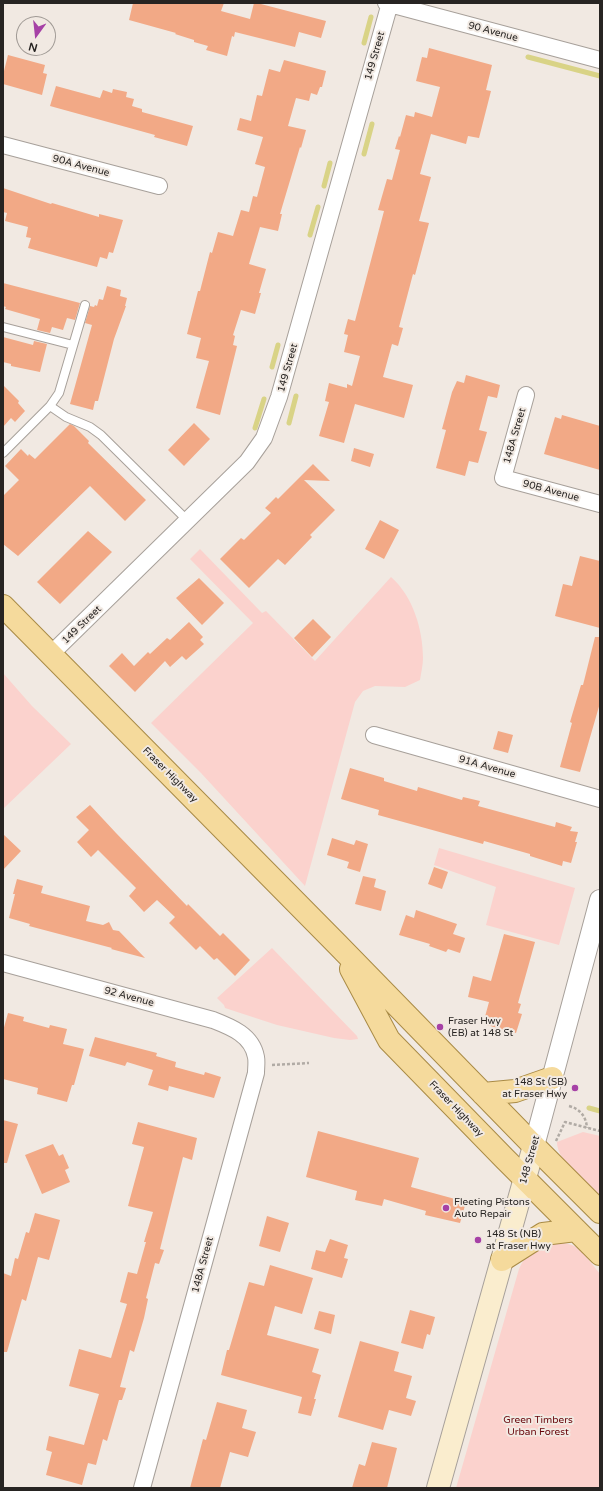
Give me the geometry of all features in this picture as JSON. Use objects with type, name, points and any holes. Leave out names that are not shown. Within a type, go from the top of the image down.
[{"type":"main road","name":"Fraser Highway","points":[[3,606],[338,945],[482,1094],[600,1212]]},
{"type":"main road","name":"Fraser Highway","points":[[338,945],[390,1040],[600,1254]]},
{"type":"main road","points":[[482,1094],[515,1091],[552,1078]]},
{"type":"main road","name":"148 Street","points":[[438,1488],[534,1146]]},
{"type":"main road","points":[[502,1260],[543,1234],[576,1230]]},
{"type":"street","name":"90 Avenue","points":[[388,3],[600,60]]},
{"type":"street","name":"149 Street","points":[[51,654],[187,520],[234,476],[247,462],[264,438],[275,412],[388,3]]},
{"type":"street","name":"90A Avenue","points":[[3,145],[159,186]]},
{"type":"street","name":"148A Street","points":[[503,478],[526,395]]},
{"type":"street","name":"90B Avenue","points":[[503,478],[600,504]]},
{"type":"street","name":"91A Avenue","points":[[374,735],[600,799]]},
{"type":"street","name":"148 Street","points":[[534,1146],[600,900]]},
{"type":"street","name":"92 Avenue","points":[[3,963],[213,1020],[235,1028],[250,1042]]},
{"type":"street","name":"148A Street","points":[[142,1488],[256,1073],[256,1057],[250,1042]]},
{"type":"lane","points":[[3,453],[50,406],[59,393],[84,305]]},
{"type":"lane","points":[[3,326],[73,345]]},
{"type":"lane","points":[[50,406],[66,417],[90,427],[101,435],[187,520]]},
{"type":"path","points":[[271,1065],[309,1063]]},
{"type":"path","points":[[570,1106],[579,1110],[587,1121],[587,1128]]},
{"type":"path","points":[[555,1144],[565,1122],[600,1131]]},
{"type":"green space","points":[[200,549],[262,613],[266,611],[315,661],[391,577],[399,585],[411,604],[419,625],[423,647],[420,680],[405,687],[375,686],[363,691],[355,702],[305,886],[201,773],[151,723],[253,623],[190,559]]},
{"type":"green space","points":[[3,673],[32,706],[71,744],[3,809]]},
{"type":"green space","points":[[439,848],[575,888],[559,945],[486,925],[496,887],[434,865]]},
{"type":"green space","points":[[272,948],[357,1036],[358,1039],[350,1040],[334,1038],[277,1025],[225,1008],[217,998]]},
{"type":"green space","points":[[583,1132],[600,1136],[600,1196],[573,1172],[558,1150],[557,1142]]},
{"type":"green space","name":"Green Timbers Urban Forest","points":[[545,1242],[565,1243],[578,1248],[583,1252],[600,1274],[600,1488],[456,1488],[519,1269],[529,1254]]},
{"type":"building","points":[[133,3],[224,3],[221,11],[250,19],[254,3],[257,3],[326,21],[321,38],[299,32],[295,47],[235,32],[234,37],[232,36],[227,56],[206,50],[208,46],[194,42],[194,40],[175,34],[176,33],[129,20]]},
{"type":"building","points":[[429,48],[492,65],[486,90],[491,91],[479,138],[468,136],[466,144],[431,134],[420,174],[431,177],[419,221],[429,223],[415,275],[413,274],[399,327],[403,328],[398,346],[392,344],[383,377],[413,385],[404,418],[355,404],[344,443],[319,436],[329,402],[325,401],[329,383],[347,388],[347,384],[352,386],[360,356],[344,352],[348,335],[344,334],[348,319],[355,321],[384,211],[378,210],[387,179],[392,180],[400,150],[395,149],[406,115],[414,117],[415,112],[432,117],[440,87],[416,81],[422,57],[427,58]]},
{"type":"building","points":[[8,55],[45,65],[43,73],[47,74],[42,95],[3,84],[3,75]]},
{"type":"building","points":[[284,60],[326,71],[322,87],[320,87],[317,95],[311,93],[309,101],[296,98],[288,126],[306,130],[280,214],[282,214],[278,231],[260,227],[249,264],[266,269],[259,293],[261,293],[255,314],[241,310],[233,335],[235,336],[233,345],[237,346],[220,415],[196,408],[209,361],[196,358],[201,338],[187,334],[198,291],[200,291],[210,252],[212,253],[218,232],[233,236],[241,210],[249,212],[253,196],[257,197],[265,167],[255,164],[263,137],[237,130],[240,118],[251,121],[257,95],[262,96],[269,69],[280,72]]},
{"type":"building","points":[[56,86],[100,98],[103,90],[112,93],[113,89],[127,92],[126,97],[134,99],[132,106],[142,109],[142,112],[193,126],[187,146],[154,137],[155,135],[50,106]]},
{"type":"building","points":[[3,188],[51,204],[52,203],[99,217],[99,214],[123,220],[113,253],[109,252],[107,259],[100,257],[97,267],[28,248],[31,238],[26,237],[28,227],[5,221],[7,213],[3,212]]},
{"type":"building","points":[[3,283],[80,303],[75,320],[67,318],[63,330],[52,327],[50,333],[37,330],[40,319],[5,309],[6,307],[3,306]]},
{"type":"building","points":[[107,286],[121,290],[120,296],[127,298],[126,306],[114,339],[98,401],[95,401],[93,410],[70,404],[92,325],[85,323],[90,306],[97,306],[99,299],[103,300]]},
{"type":"building","points":[[3,337],[33,345],[34,341],[47,344],[40,372],[11,366],[11,364],[3,362]]},
{"type":"building","points":[[466,375],[500,385],[497,398],[488,396],[479,430],[487,432],[478,463],[469,461],[465,476],[436,468],[446,430],[442,429],[452,392],[457,381],[464,383]]},
{"type":"building","points":[[3,385],[19,401],[18,403],[25,411],[15,422],[11,418],[3,427]]},
{"type":"building","points":[[562,415],[600,426],[600,470],[544,454],[555,417],[561,419]]},
{"type":"building","points":[[194,423],[210,439],[184,466],[168,450]]},
{"type":"building","points":[[70,424],[89,441],[88,443],[146,500],[125,521],[90,486],[18,556],[3,544],[3,496],[19,480],[5,466],[21,449],[28,456],[29,454],[35,459]]},
{"type":"building","points":[[354,448],[374,454],[370,467],[351,461]]},
{"type":"building","points":[[313,464],[330,481],[304,480],[335,510],[310,535],[312,537],[285,565],[278,559],[249,588],[220,559],[241,538],[244,540],[271,513],[265,508],[276,497],[278,499]]},
{"type":"building","points":[[380,520],[399,530],[384,559],[365,549]]},
{"type":"building","points":[[88,531],[112,552],[60,604],[37,582]]},
{"type":"building","points":[[580,556],[600,561],[600,628],[555,616],[563,584],[572,586]]},
{"type":"building","points":[[199,578],[224,603],[202,625],[176,598]]},
{"type":"building","points":[[313,619],[331,637],[312,657],[294,638]]},
{"type":"building","points":[[189,622],[203,637],[200,640],[204,644],[186,660],[182,656],[170,667],[165,661],[135,692],[109,666],[122,653],[134,666],[148,652],[150,654],[167,638],[170,640]]},
{"type":"building","points":[[595,637],[600,637],[600,703],[580,772],[560,767],[572,723],[570,722],[581,685],[583,685]]},
{"type":"building","points":[[498,731],[513,735],[508,753],[493,749]]},
{"type":"building","points":[[350,768],[384,778],[384,781],[417,791],[418,787],[462,800],[463,797],[480,801],[478,806],[555,827],[556,822],[572,827],[570,831],[578,832],[575,842],[577,842],[571,863],[563,861],[562,866],[530,856],[530,854],[484,841],[483,844],[378,815],[379,810],[341,799]]},
{"type":"building","points":[[90,805],[187,906],[188,904],[220,936],[223,933],[250,960],[235,976],[217,958],[214,960],[200,946],[196,950],[169,923],[175,917],[157,900],[144,912],[129,896],[136,888],[98,850],[91,857],[77,842],[89,830],[76,817]]},
{"type":"building","points":[[3,834],[21,851],[3,870]]},
{"type":"building","points":[[332,838],[354,845],[356,840],[368,844],[360,872],[347,868],[349,862],[327,855]]},
{"type":"building","points":[[434,867],[448,872],[442,889],[428,884]]},
{"type":"building","points":[[363,876],[376,879],[374,887],[386,891],[381,911],[355,904]]},
{"type":"building","points":[[17,879],[43,886],[41,893],[90,906],[86,921],[103,925],[109,922],[113,930],[119,931],[145,958],[29,926],[30,924],[9,918]]},
{"type":"building","points":[[416,910],[457,924],[453,934],[465,938],[460,953],[448,949],[446,952],[429,946],[430,944],[399,935],[406,915],[414,918]]},
{"type":"building","points":[[504,934],[535,942],[518,1003],[521,1004],[518,1013],[522,1014],[516,1033],[483,1024],[489,1002],[468,997],[473,976],[491,981]]},
{"type":"building","points":[[8,1013],[24,1017],[23,1021],[49,1028],[50,1025],[67,1029],[63,1044],[84,1049],[74,1085],[72,1085],[67,1102],[37,1094],[38,1088],[3,1079],[3,1031]]},
{"type":"building","points":[[95,1037],[157,1053],[156,1056],[176,1062],[175,1067],[204,1075],[205,1072],[221,1077],[214,1098],[169,1086],[168,1091],[148,1085],[153,1070],[127,1062],[125,1066],[89,1056]]},
{"type":"building","points":[[3,1120],[18,1124],[7,1163],[3,1163]]},
{"type":"building","points":[[138,1122],[197,1138],[192,1160],[183,1157],[160,1249],[164,1250],[159,1264],[155,1263],[146,1298],[148,1299],[144,1318],[134,1352],[130,1350],[120,1387],[126,1388],[122,1400],[119,1400],[107,1441],[103,1439],[96,1465],[88,1463],[82,1485],[46,1475],[52,1452],[46,1450],[49,1436],[84,1445],[99,1394],[69,1386],[79,1349],[111,1358],[127,1304],[120,1302],[128,1272],[137,1274],[146,1242],[144,1242],[153,1212],[128,1206],[144,1147],[132,1144]]},
{"type":"building","points":[[318,1131],[419,1158],[411,1187],[466,1202],[460,1223],[425,1215],[426,1211],[384,1199],[382,1206],[355,1200],[357,1191],[306,1177]]},
{"type":"building","points":[[53,1144],[59,1156],[63,1154],[69,1168],[65,1170],[70,1182],[42,1194],[25,1155]]},
{"type":"building","points":[[35,1213],[60,1220],[49,1260],[38,1257],[26,1301],[22,1299],[7,1352],[3,1352],[3,1273],[11,1276],[15,1258],[18,1259],[26,1232],[29,1233]]},
{"type":"building","points":[[267,1216],[289,1223],[280,1252],[259,1246]]},
{"type":"building","points":[[330,1239],[348,1245],[344,1258],[348,1259],[342,1278],[311,1269],[316,1250],[325,1252]]},
{"type":"building","points":[[270,1265],[313,1278],[302,1314],[275,1306],[267,1335],[319,1349],[312,1372],[321,1375],[311,1416],[298,1413],[302,1397],[221,1375],[227,1350],[229,1350],[249,1282],[264,1286]]},
{"type":"building","points":[[410,1310],[435,1317],[430,1335],[427,1334],[423,1349],[401,1343]]},
{"type":"building","points":[[319,1311],[335,1315],[331,1334],[314,1329]]},
{"type":"building","points":[[360,1341],[399,1352],[394,1371],[412,1376],[406,1398],[416,1401],[411,1416],[389,1410],[383,1430],[338,1417]]},
{"type":"building","points":[[217,1402],[247,1410],[242,1428],[256,1432],[248,1457],[230,1452],[220,1488],[190,1488],[203,1439],[206,1440]]},
{"type":"building","points":[[372,1442],[397,1448],[387,1488],[352,1488],[359,1464],[365,1466]]},
{"type":"waterway","points":[[364,43],[371,17]]},
{"type":"waterway","points":[[528,57],[600,76]]},
{"type":"waterway","points":[[364,154],[372,124]]},
{"type":"waterway","points":[[324,186],[330,163]]},
{"type":"waterway","points":[[310,235],[318,207]]},
{"type":"waterway","points":[[272,367],[278,345]]},
{"type":"waterway","points":[[289,423],[296,396]]},
{"type":"waterway","points":[[255,428],[264,399]]},
{"type":"waterway","points":[[589,1108],[600,1111]]},
{"type":"place","name":"Fraser Hwy (EB) at 148 St","points":[[440,1027]]},
{"type":"place","name":"148 St (SB) at Fraser Hwy","points":[[575,1088]]},
{"type":"place","name":"Fleeting Pistons Auto Repair","points":[[446,1208]]},
{"type":"place","name":"148 St (NB) at Fraser Hwy","points":[[478,1240]]}]
